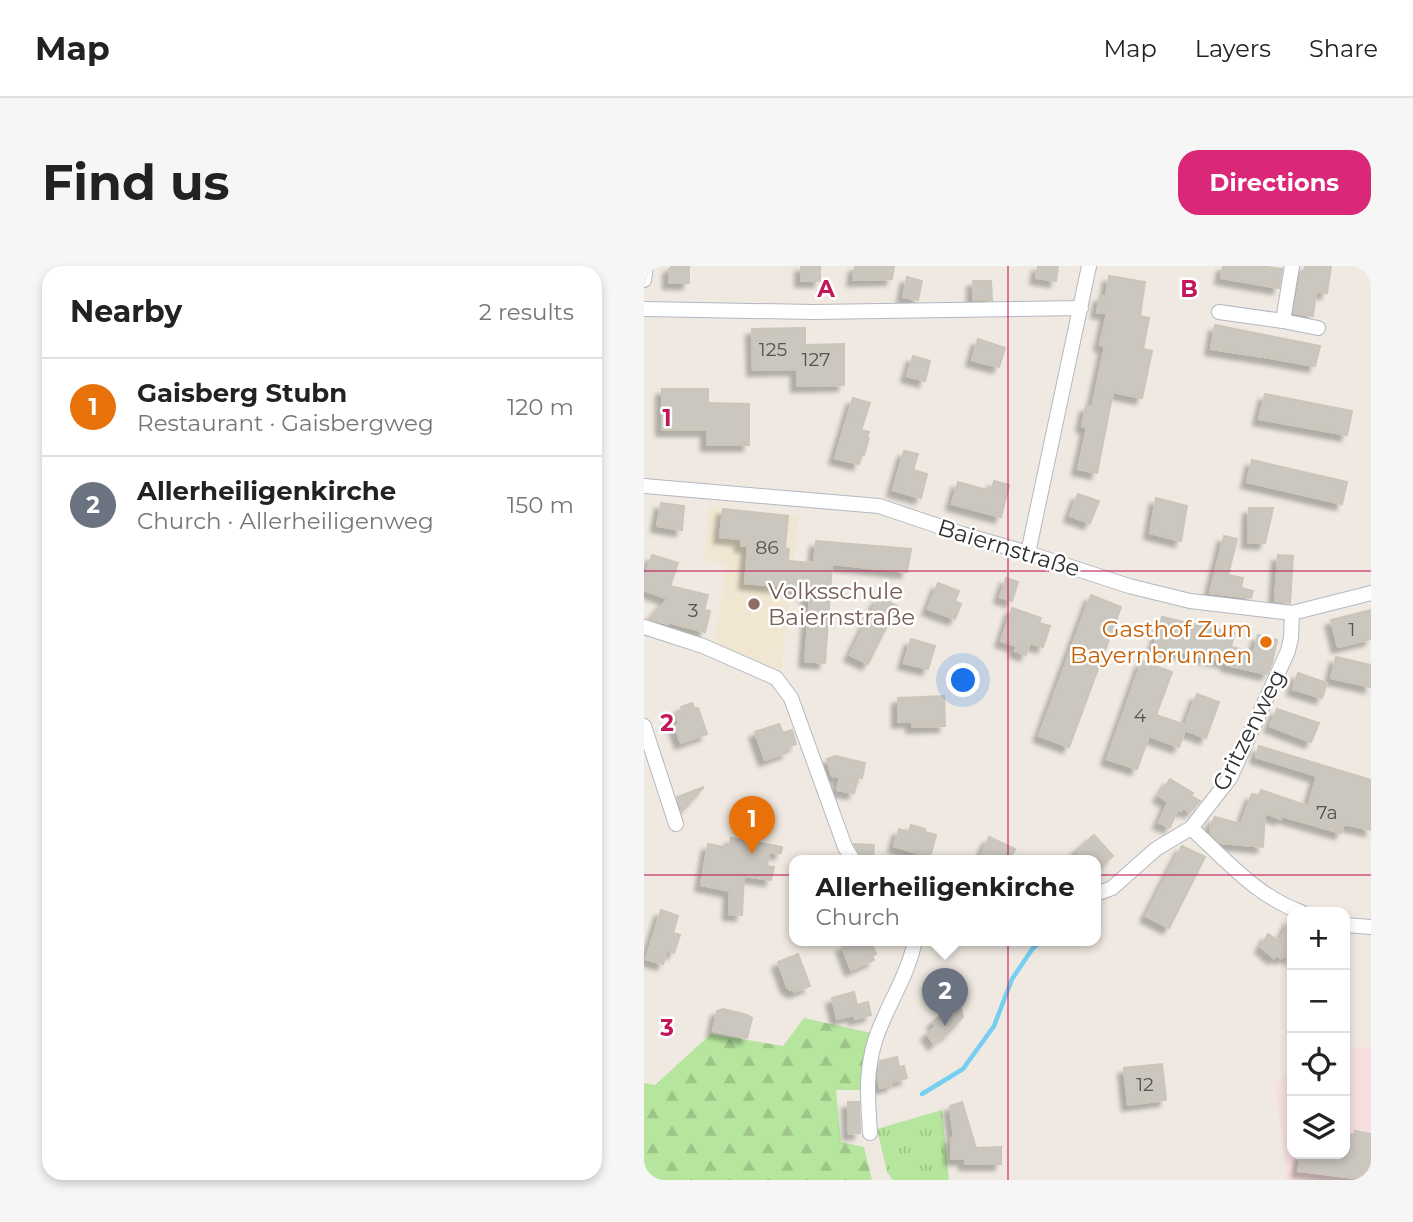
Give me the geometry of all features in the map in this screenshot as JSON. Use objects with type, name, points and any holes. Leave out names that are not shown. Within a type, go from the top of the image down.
[{"type":"street","points":[[644,280],[646,266]]},
{"type":"street","points":[[1028,553],[1089,266]]},
{"type":"street","points":[[1283,321],[1292,266]]},
{"type":"street","points":[[644,309],[813,312],[1081,308]]},
{"type":"street","points":[[1219,312],[1318,328]]},
{"type":"street","name":"Baiernstraße","points":[[644,486],[879,506],[1129,586],[1191,601],[1292,613],[1371,593]]},
{"type":"street","name":"Gritzenweg","points":[[1191,828],[1230,778],[1288,651],[1292,638],[1292,613]]},
{"type":"street","points":[[644,627],[703,646],[776,678],[781,683],[791,698],[850,855]]},
{"type":"street","points":[[644,726],[676,824]]},
{"type":"street","points":[[1101,892],[1112,888],[1156,849],[1191,828],[1250,883],[1287,907]]},
{"type":"street","points":[[1350,925],[1371,926]]},
{"type":"street","points":[[870,1133],[867,1084],[869,1065],[875,1041],[884,1017],[902,984],[913,946]]},
{"type":"shaded area","name":"Volksschule Baiernstraße","points":[[709,507],[799,515],[781,671],[735,658],[715,645],[726,564],[705,561]]},
{"type":"shaded area","points":[[1350,1047],[1371,1047],[1371,1180],[1286,1180],[1274,1083],[1287,1074],[1287,1159],[1350,1159]]},
{"type":"green space","points":[[804,1018],[871,1033],[861,1090],[836,1090],[841,1142],[864,1147],[872,1180],[644,1180],[644,1083],[655,1085],[711,1034],[783,1046]]},
{"type":"green space","points":[[942,1110],[949,1180],[893,1180],[887,1172],[877,1129]]},
{"type":"building","points":[[671,266],[689,266],[689,283],[669,283]]},
{"type":"building","points":[[801,266],[820,266],[820,281],[801,281]]},
{"type":"building","points":[[855,266],[894,266],[892,279],[853,280]]},
{"type":"building","points":[[1038,266],[1058,266],[1056,281],[1036,278]]},
{"type":"building","points":[[1223,266],[1282,269],[1279,288],[1221,278]]},
{"type":"building","points":[[1305,266],[1331,266],[1327,293],[1316,292],[1313,316],[1294,313],[1301,273],[1304,273]]},
{"type":"building","points":[[1109,276],[1145,282],[1140,316],[1149,318],[1143,349],[1152,351],[1142,398],[1113,392],[1097,473],[1078,469],[1087,428],[1082,426],[1086,406],[1091,407],[1093,403],[1105,346],[1100,345],[1107,313],[1097,312],[1100,296],[1106,297]]},
{"type":"building","points":[[907,277],[922,281],[918,300],[903,297]]},
{"type":"building","points":[[973,281],[991,281],[992,300],[973,300]]},
{"type":"building","points":[[1215,325],[1320,346],[1315,366],[1211,349]]},
{"type":"building","points":[[805,328],[805,345],[844,344],[844,385],[797,386],[797,369],[753,370],[752,329]]},
{"type":"building","points":[[978,339],[1005,348],[999,367],[972,360]]},
{"type":"building","points":[[913,356],[930,361],[925,381],[907,376]]},
{"type":"building","points":[[662,389],[708,389],[708,403],[749,404],[749,445],[707,445],[707,430],[662,430]]},
{"type":"building","points":[[1265,394],[1352,411],[1347,435],[1259,419]]},
{"type":"building","points":[[853,398],[870,403],[861,430],[869,432],[869,438],[859,464],[835,458]]},
{"type":"building","points":[[904,451],[918,454],[913,470],[927,474],[921,498],[893,490]]},
{"type":"building","points":[[1252,460],[1347,482],[1342,504],[1247,482]]},
{"type":"building","points":[[994,481],[1009,485],[1001,517],[952,504],[958,482],[991,491]]},
{"type":"building","points":[[1078,494],[1099,501],[1090,523],[1070,516]]},
{"type":"building","points":[[1156,498],[1187,506],[1181,541],[1150,533]]},
{"type":"building","points":[[661,503],[684,506],[682,530],[657,526]]},
{"type":"building","points":[[1249,508],[1273,508],[1265,543],[1248,542]]},
{"type":"building","points":[[723,509],[788,516],[785,548],[789,549],[788,561],[814,563],[816,541],[911,549],[907,572],[832,564],[825,663],[805,661],[810,597],[806,597],[806,589],[745,583],[748,546],[741,546],[741,539],[720,537]]},
{"type":"building","points":[[1224,536],[1237,539],[1228,575],[1243,578],[1241,588],[1253,591],[1251,598],[1210,593]]},
{"type":"building","points":[[652,555],[678,563],[670,586],[708,595],[704,610],[710,611],[705,632],[649,619],[668,599],[644,590],[644,580]]},
{"type":"building","points":[[1278,555],[1293,556],[1290,603],[1275,601]]},
{"type":"building","points":[[1006,578],[1018,582],[1012,601],[1000,597]]},
{"type":"building","points":[[938,583],[959,591],[955,601],[961,604],[955,619],[928,609]]},
{"type":"building","points":[[1091,595],[1121,607],[1069,747],[1039,736]]},
{"type":"building","points":[[879,597],[897,606],[868,664],[850,655]]},
{"type":"building","points":[[1012,608],[1041,618],[1039,623],[1050,626],[1043,647],[1030,643],[1026,655],[1015,651],[1017,646],[1001,641]]},
{"type":"building","points":[[1371,610],[1371,639],[1338,647],[1331,620]]},
{"type":"building","points":[[1162,617],[1234,633],[1231,647],[1254,652],[1258,635],[1277,640],[1267,674],[1227,665],[1228,662],[1154,647]]},
{"type":"building","points":[[911,639],[935,646],[928,669],[904,663]]},
{"type":"building","points":[[1336,657],[1371,665],[1371,687],[1331,678]]},
{"type":"building","points":[[1142,661],[1172,672],[1156,715],[1185,725],[1197,694],[1219,702],[1206,738],[1185,730],[1179,747],[1149,736],[1137,769],[1107,759]]},
{"type":"building","points":[[1298,673],[1327,683],[1322,698],[1293,689]]},
{"type":"building","points":[[944,696],[945,726],[912,727],[912,721],[898,722],[898,698]]},
{"type":"building","points":[[692,703],[695,709],[698,708],[707,734],[681,743],[675,726],[679,724],[676,715],[683,712],[681,707]]},
{"type":"building","points":[[1277,709],[1319,723],[1311,742],[1270,726]]},
{"type":"building","points":[[779,724],[783,733],[792,730],[796,744],[786,747],[788,752],[765,760],[755,732]]},
{"type":"building","points":[[1259,746],[1371,780],[1371,830],[1344,824],[1341,833],[1265,813],[1263,847],[1221,843],[1210,833],[1215,817],[1241,824],[1252,794],[1259,796],[1261,790],[1308,806],[1317,776],[1256,757]]},
{"type":"building","points":[[835,756],[865,763],[862,778],[858,777],[854,793],[837,790],[840,777],[832,776],[827,759]]},
{"type":"building","points":[[1170,779],[1193,793],[1191,796],[1200,801],[1190,812],[1183,808],[1181,811],[1178,809],[1170,827],[1159,823],[1168,802],[1159,796]]},
{"type":"building","points":[[704,787],[682,811],[677,797]]},
{"type":"building","points":[[911,825],[936,835],[931,855],[894,846],[899,829],[909,832]]},
{"type":"building","points":[[1094,835],[1113,856],[1101,867],[1101,855],[1079,855],[1076,851]]},
{"type":"building","points":[[989,837],[1015,849],[1012,855],[981,855]]},
{"type":"building","points":[[731,838],[782,847],[781,853],[769,853],[767,866],[774,867],[771,880],[744,876],[742,915],[729,914],[730,891],[701,885],[708,844],[729,848]]},
{"type":"building","points":[[854,844],[874,845],[873,855],[860,855]]},
{"type":"building","points":[[1182,846],[1205,857],[1169,928],[1146,916]]},
{"type":"building","points":[[661,910],[678,916],[673,933],[680,935],[674,953],[667,950],[663,964],[646,959]]},
{"type":"building","points":[[1287,926],[1287,956],[1281,958],[1275,955],[1274,958],[1261,947],[1268,934],[1279,941]]},
{"type":"building","points":[[842,946],[873,946],[876,954],[872,956],[874,960],[851,970]]},
{"type":"building","points":[[798,954],[810,986],[794,992],[787,987],[778,962]]},
{"type":"building","points":[[854,992],[857,1005],[868,1002],[871,1015],[855,1019],[854,1015],[837,1019],[832,998]]},
{"type":"building","points":[[723,1009],[752,1018],[747,1038],[713,1031],[717,1011]]},
{"type":"building","points":[[954,1009],[961,1009],[963,1017],[934,1044],[927,1034],[936,1026],[933,1022]]},
{"type":"building","points":[[897,1057],[899,1067],[904,1066],[907,1078],[880,1088],[880,1061]]},
{"type":"building","points":[[1162,1064],[1166,1100],[1128,1105],[1124,1068]]},
{"type":"building","points":[[848,1102],[859,1102],[860,1133],[849,1134]]},
{"type":"building","points":[[962,1102],[976,1148],[1001,1147],[1001,1164],[965,1164],[965,1159],[951,1159],[951,1138],[954,1138],[950,1106]]},
{"type":"building","points":[[1355,1131],[1371,1134],[1371,1180],[1298,1171],[1300,1159],[1350,1159],[1350,1134],[1354,1135]]},
{"type":"waterway","points":[[922,1094],[963,1069],[994,1026],[1012,979],[1035,946]]},
{"type":"place","name":"Volksschule Baiernstraße","points":[[754,604]]},
{"type":"place","name":"Gasthof Zum Bayernbrunnen","points":[[1266,642]]},
{"type":"place","name":"Gaisberg Stubn","points":[[752,854]]},
{"type":"place","name":"Allerheiligenkirche","points":[[945,1026]]}]
